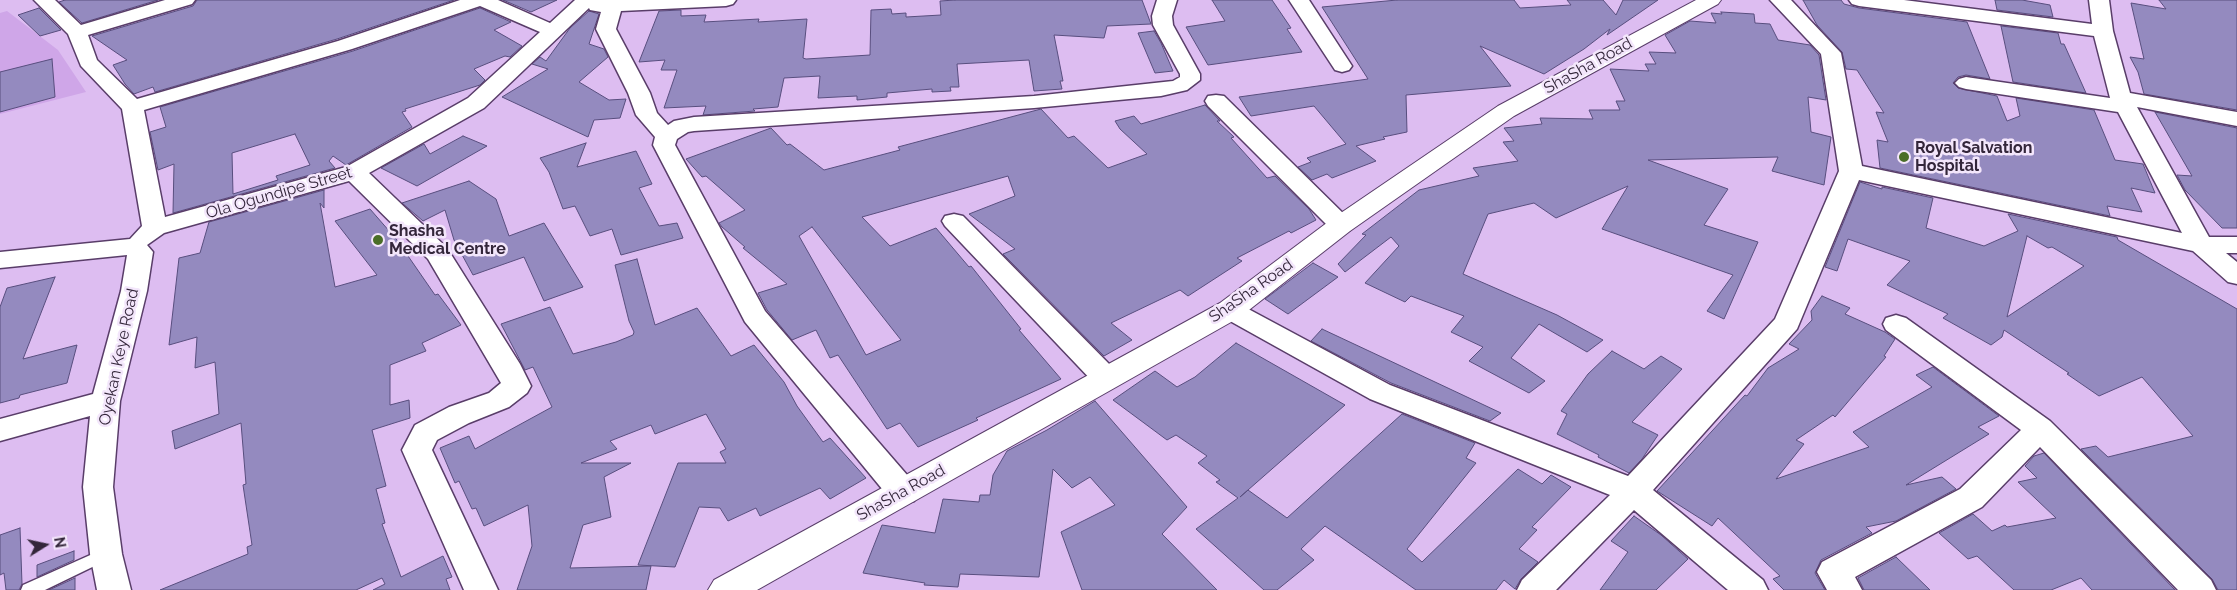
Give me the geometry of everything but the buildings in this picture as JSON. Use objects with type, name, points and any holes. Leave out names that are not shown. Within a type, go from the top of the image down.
[{"type":"street","points":[[0,260],[131,247],[155,228],[133,107],[88,62],[78,32],[44,0]]},
{"type":"street","points":[[78,32],[185,0]]},
{"type":"street","points":[[133,107],[345,44],[481,0],[553,31]]},
{"type":"street","points":[[584,3],[614,5],[726,0]]},
{"type":"street","points":[[903,492],[754,316],[664,145],[666,136],[682,126],[694,124],[1034,102],[1161,90],[1180,86],[1190,80],[1190,74],[1163,25],[1162,16],[1167,0]]},
{"type":"street","points":[[1299,0],[1342,66]]},
{"type":"street","name":"ShaSha Road","points":[[726,590],[1230,310],[1340,225],[1506,111],[1712,0]]},
{"type":"street","points":[[1534,590],[1633,491],[1787,324],[1851,171],[1831,52],[1780,0]]},
{"type":"street","points":[[1859,0],[2103,31]]},
{"type":"street","points":[[2099,0],[2103,31],[2123,102],[2201,245],[2237,276]]},
{"type":"street","name":"Ola Ogundipe Street","points":[[155,228],[354,172],[476,103],[584,3]]},
{"type":"street","points":[[614,5],[606,29],[639,93],[647,115],[666,136]]},
{"type":"street","points":[[1966,83],[2123,102],[2237,119]]},
{"type":"street","points":[[1216,101],[1340,225]]},
{"type":"street","points":[[1851,171],[2201,245],[2237,245]]},
{"type":"street","points":[[354,172],[438,254],[510,371],[517,386],[499,400],[458,415],[425,433],[417,450],[481,590]]},
{"type":"street","points":[[954,221],[1106,378]]},
{"type":"street","name":"Oyekan Keye Road","points":[[114,590],[106,554],[98,487],[106,401],[135,284],[140,252],[131,247]]},
{"type":"street","points":[[1230,310],[1380,392],[1633,491],[1750,590]]},
{"type":"street","points":[[1896,324],[2040,429],[2199,590]]},
{"type":"street","points":[[0,430],[106,401]]},
{"type":"street","points":[[1845,590],[1834,572],[1971,498],[2040,429]]},
{"type":"lane","points":[[29,590],[106,554]]},
{"type":"shaded area","points":[[7,11],[58,50],[86,92],[0,114],[0,13]]},
{"type":"place","name":"Royal Salvation Hospital","points":[[1904,157]]},
{"type":"place","name":"Shasha Medical Centre","points":[[378,240]]}]
